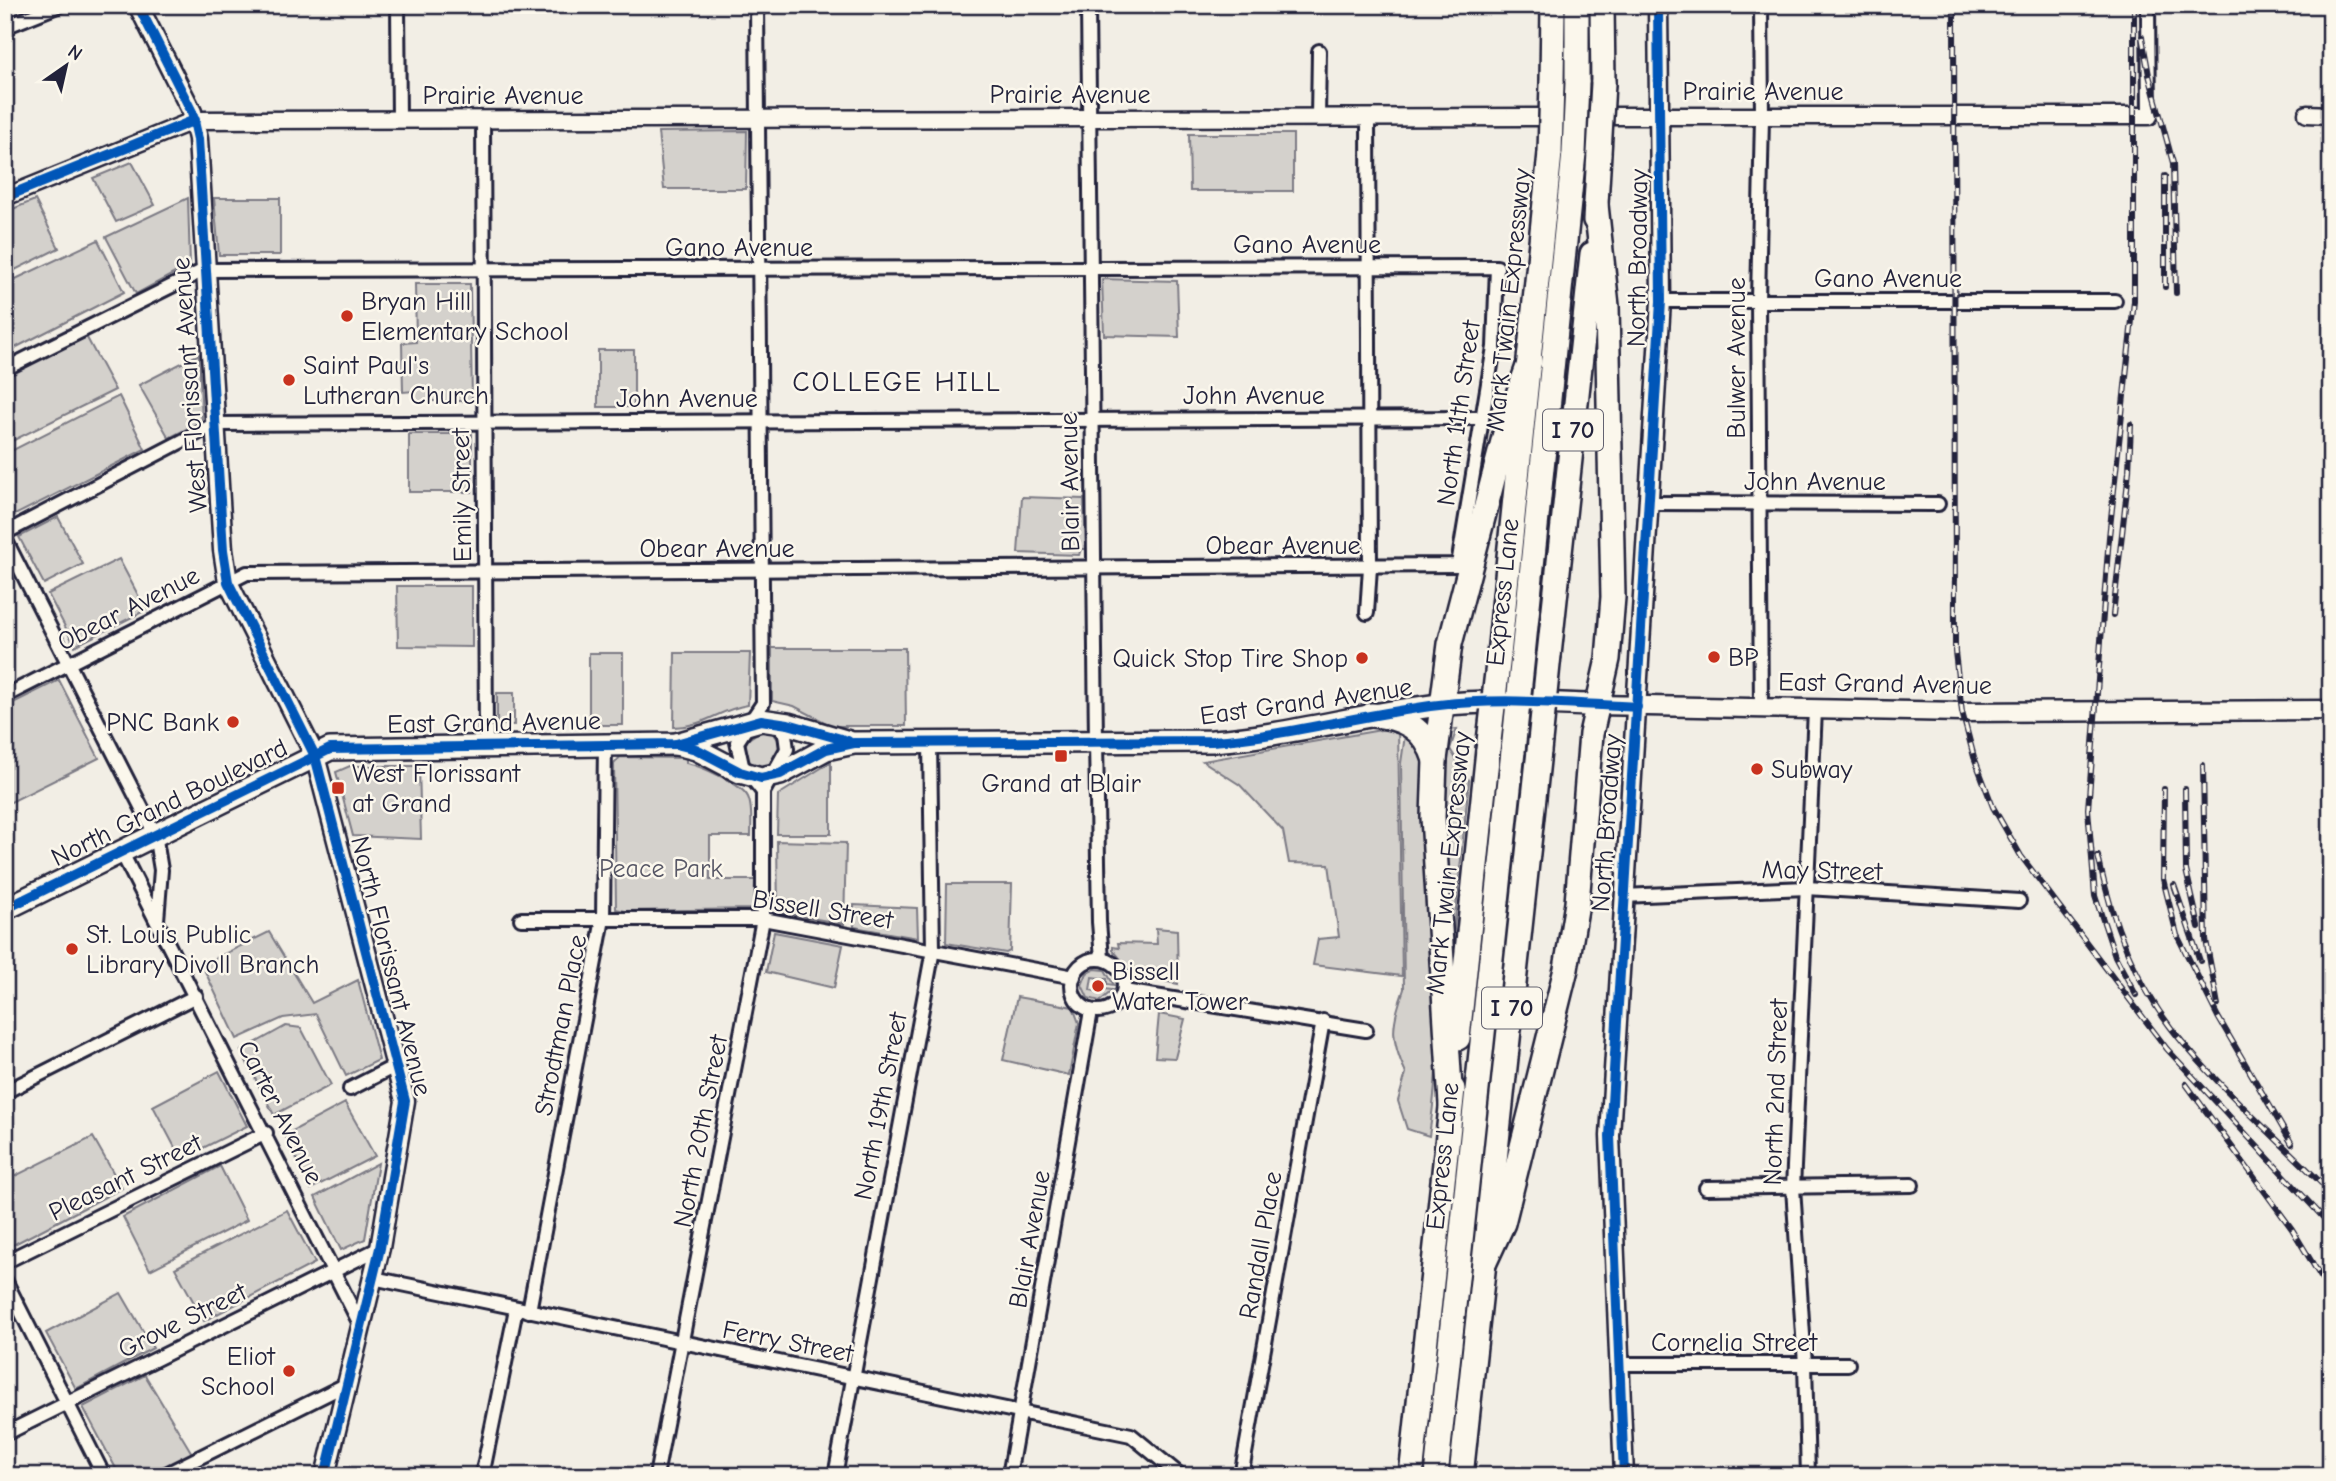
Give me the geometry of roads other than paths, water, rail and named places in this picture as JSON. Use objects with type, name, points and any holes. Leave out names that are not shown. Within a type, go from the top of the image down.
[{"type":"highway","name":"Mark Twain Expressway","points":[[1411,1476],[1530,361],[1550,153],[1553,5]]},
{"type":"highway","name":"Express Lane","points":[[1436,1476],[1565,270],[1574,153],[1577,5]]},
{"type":"highway","name":"I 70","points":[[1461,1476],[1596,205],[1603,83],[1602,5]]},
{"type":"highway","points":[[1484,1264],[1503,1223],[1566,969],[1577,903],[1597,705],[1608,659],[1613,597],[1607,306],[1596,205]]},
{"type":"highway","points":[[1451,1104],[1433,817],[1435,760],[1441,705],[1456,618],[1508,422],[1530,361]]},
{"type":"highway","points":[[1371,715],[1401,719],[1414,726],[1425,737],[1435,760]]},
{"type":"main road","name":"West Florissant Avenue","points":[[138,5],[195,120],[223,550],[228,582],[315,756]]},
{"type":"main road","name":"North Broadway","points":[[1624,1476],[1610,1136],[1661,301],[1658,5]]},
{"type":"main road","name":"East Grand Avenue","points":[[315,756],[348,747],[676,744],[696,749],[762,782],[826,749],[854,743],[1236,739],[1371,715],[1479,702],[1760,710],[2331,710]]},
{"type":"main road","name":"East Grand Avenue","points":[[676,744],[752,722],[769,712],[854,743]]},
{"type":"main road","name":"North Grand Boulevard","points":[[5,909],[315,756]]},
{"type":"main road","name":"North Florissant Avenue","points":[[315,756],[405,1101],[380,1248],[325,1476]]},
{"type":"street","points":[[5,27],[60,5]]},
{"type":"street","points":[[398,5],[399,120]]},
{"type":"street","name":"North 20th Street","points":[[656,1476],[763,919],[762,782],[787,749],[785,734],[769,712],[762,571],[757,5]]},
{"type":"street","name":"Blair Avenue","points":[[1088,5],[1093,569],[1099,922],[1102,958]]},
{"type":"street","name":"Bulwer Avenue","points":[[1760,710],[1758,300],[1762,117],[1761,5]]},
{"type":"street","points":[[2148,5],[2149,117]]},
{"type":"street","points":[[1318,119],[1319,51]]},
{"type":"street","name":"Prairie Avenue","points":[[5,197],[195,120],[1368,119],[1955,114],[2149,117]]},
{"type":"street","points":[[2307,114],[2331,115]]},
{"type":"street","points":[[1367,613],[1370,567],[1368,119]]},
{"type":"street","name":"Emily Street","points":[[483,120],[486,745]]},
{"type":"street","name":"Gano Avenue","points":[[5,369],[204,270],[1497,267]]},
{"type":"street","name":"North 11th Street","points":[[1458,565],[1480,418],[1494,347],[1497,267]]},
{"type":"street","name":"Gano Avenue","points":[[1661,301],[2115,301]]},
{"type":"street","name":"John Avenue","points":[[5,536],[215,424],[1091,417],[1480,418]]},
{"type":"street","name":"John Avenue","points":[[1649,503],[1938,505]]},
{"type":"street","points":[[5,536],[155,834],[162,870],[157,920]]},
{"type":"street","name":"Obear Avenue","points":[[5,696],[247,573],[1458,565]]},
{"type":"street","name":"North 2nd Street","points":[[1808,1476],[1805,1364],[1793,1188],[1815,710]]},
{"type":"street","name":"North 20th Street","points":[[752,722],[737,742],[738,757],[762,782]]},
{"type":"street","name":"North 19th Street","points":[[835,1476],[933,950],[930,742]]},
{"type":"street","name":"Strodtman Place","points":[[482,1476],[522,1310],[603,919],[605,744]]},
{"type":"street","name":"Carter Avenue","points":[[121,851],[266,1133],[361,1326]]},
{"type":"street","name":"May Street","points":[[1623,896],[1807,888],[2020,901]]},
{"type":"street","name":"Bissell Street","points":[[521,919],[763,919],[1074,977]]},
{"type":"street","points":[[1102,958],[1121,973],[1124,991],[1112,1007],[1091,1011],[1075,998],[1074,977],[1084,964],[1102,958]]},
{"type":"street","points":[[1124,991],[1366,1030]]},
{"type":"street","points":[[5,1093],[196,996]]},
{"type":"street","name":"Blair Avenue","points":[[1009,1476],[1091,1011]]},
{"type":"street","name":"Randall Place","points":[[1241,1476],[1323,1021]]},
{"type":"street","points":[[350,1089],[397,1065]]},
{"type":"street","name":"Pleasant Street","points":[[5,1262],[266,1133]]},
{"type":"street","points":[[1706,1188],[1912,1185]]},
{"type":"street","name":"Grove Street","points":[[5,1434],[380,1248]]},
{"type":"street","name":"Ferry Street","points":[[373,1278],[1131,1435],[1181,1476]]},
{"type":"street","points":[[5,1280],[104,1476]]},
{"type":"street","name":"Cornelia Street","points":[[1619,1364],[1848,1364]]},
{"type":"street","points":[[162,1476],[349,1383]]},
{"type":"railway","points":[[1954,5],[1955,652],[1962,712],[1974,757],[1993,807],[2021,856],[2167,1049],[2331,1226]]},
{"type":"railway","points":[[2134,5],[2134,301],[2109,537],[2088,809],[2095,896],[2115,956],[2136,995]]},
{"type":"railway","points":[[2142,37],[2149,75],[2173,163],[2176,293]]},
{"type":"railway","points":[[2165,176],[2165,287]]},
{"type":"railway","points":[[2113,615],[2129,471],[2131,424]]},
{"type":"railway","points":[[2203,765],[2206,940],[2218,1005]]},
{"type":"railway","points":[[2164,789],[2163,879],[2177,935],[2218,1017],[2292,1144]]},
{"type":"railway","points":[[2185,789],[2186,870],[2199,927]]},
{"type":"railway","points":[[2098,856],[2119,931],[2153,1002],[2184,1044],[2219,1083],[2331,1193]]},
{"type":"railway","points":[[2174,885],[2200,961]]},
{"type":"railway","points":[[2186,1084],[2292,1229],[2331,1294]]},
{"type":"place","name":"Bryan Hill Elementary School","points":[[347,316]]},
{"type":"place","name":"Saint Paul's Lutheran Church","points":[[289,380]]},
{"type":"place","name":"BP","points":[[1714,657]]},
{"type":"place","name":"Quick Stop Tire Shop","points":[[1362,658]]},
{"type":"place","name":"PNC Bank","points":[[233,722]]},
{"type":"place","name":"Grand at Blair","points":[[1061,756]]},
{"type":"place","name":"Subway","points":[[1757,769]]},
{"type":"place","name":"West Florissant at Grand","points":[[338,788]]},
{"type":"place","name":"St. Louis Public Library Divoll Branch","points":[[72,949]]},
{"type":"place","name":"Bissell Water Tower","points":[[1098,986]]},
{"type":"place","name":"Eliot School","points":[[289,1371]]},
{"type":"district","name":"COLLEGE HILL","points":[[897,381]]},
{"type":"park label","name":"Peace Park","points":[[661,868]]}]
